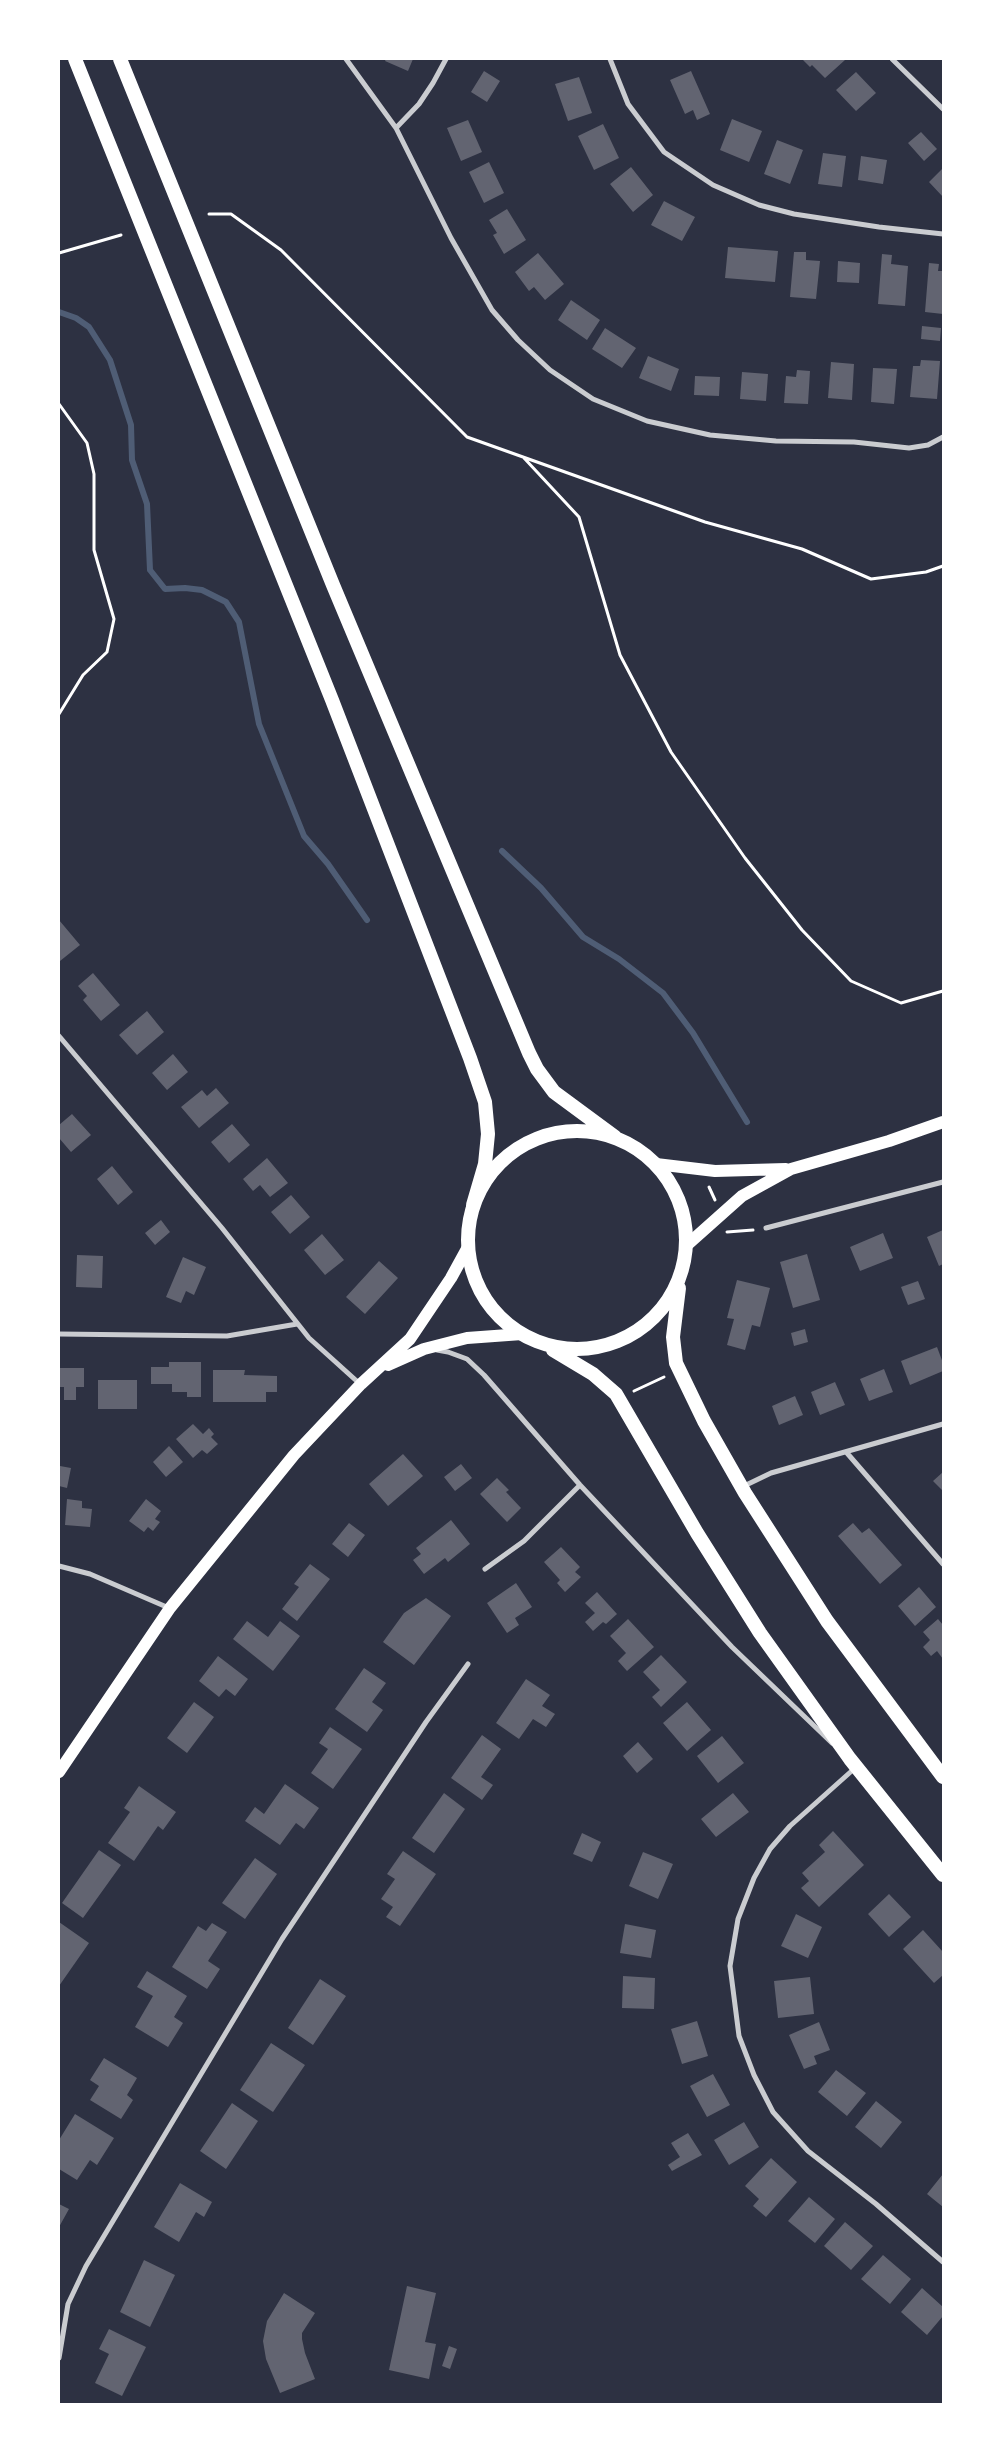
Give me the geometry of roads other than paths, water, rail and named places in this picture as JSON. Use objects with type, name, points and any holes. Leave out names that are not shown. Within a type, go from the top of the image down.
[{"type":"highway","points":[[74,59],[336,709],[473,1065],[485,1102],[488,1134],[485,1164],[469,1226],[468,1247],[472,1270],[481,1292],[495,1312],[522,1334],[593,1374],[616,1394],[678,1502],[740,1602],[805,1698],[856,1767],[943,1874]]},
{"type":"highway","points":[[120,59],[329,577],[529,1053],[537,1069],[554,1092],[615,1137],[639,1150],[656,1164],[669,1180],[679,1200],[685,1220],[686,1245],[673,1337],[676,1363],[694,1402],[742,1487],[827,1621],[943,1777]]},
{"type":"highway","points":[[473,1205],[484,1182],[499,1163],[530,1141],[553,1133],[578,1130],[615,1137]]},
{"type":"highway","points":[[541,1343],[578,1350],[606,1346],[624,1340],[654,1318],[667,1304],[680,1279]]},
{"type":"main road","points":[[686,1245],[742,1196],[791,1169],[889,1141],[943,1122]]},
{"type":"main road","points":[[656,1164],[715,1171],[791,1169]]},
{"type":"main road","points":[[59,1772],[170,1608],[294,1455],[361,1384],[410,1339],[424,1322],[468,1247]]},
{"type":"main road","points":[[377,1371],[424,1349],[467,1338],[522,1334]]},
{"type":"street","points":[[346,59],[396,128],[451,238],[492,310],[518,340],[550,370],[593,398],[647,420],[710,435],[776,442],[854,442],[909,448],[928,445],[943,437]]},
{"type":"street","points":[[396,128],[423,97],[446,59]]},
{"type":"street","points":[[610,59],[628,104],[664,152],[713,185],[758,205],[794,214],[879,227],[943,234]]},
{"type":"street","points":[[892,59],[943,109]]},
{"type":"street","points":[[59,1036],[222,1228],[309,1338],[361,1384]]},
{"type":"street","points":[[766,1228],[943,1182]]},
{"type":"street","points":[[59,1334],[228,1336],[297,1324]]},
{"type":"street","points":[[424,1349],[448,1352],[467,1359],[484,1375],[580,1485],[732,1648],[856,1767],[784,1831],[770,1849],[754,1878],[738,1919],[730,1966],[739,2036],[754,2075],[773,2112],[808,2151],[876,2204],[943,2262]]},
{"type":"street","points":[[742,1487],[771,1473],[847,1453],[943,1424]]},
{"type":"street","points":[[847,1453],[943,1564]]},
{"type":"street","points":[[485,1569],[524,1541],[580,1485]]},
{"type":"street","points":[[59,1566],[90,1574],[170,1608]]},
{"type":"street","points":[[59,2358],[68,2304],[86,2266],[282,1939],[426,1722],[468,1664]]},
{"type":"waterway","points":[[59,312],[76,318],[89,327],[110,360],[131,425],[132,460],[147,504],[150,570],[165,589],[185,588],[202,590],[226,602],[239,622],[259,724],[304,836],[328,864],[367,920]]},
{"type":"waterway","points":[[502,851],[541,888],[583,937],[619,959],[663,993],[693,1033],[747,1122]]}]
